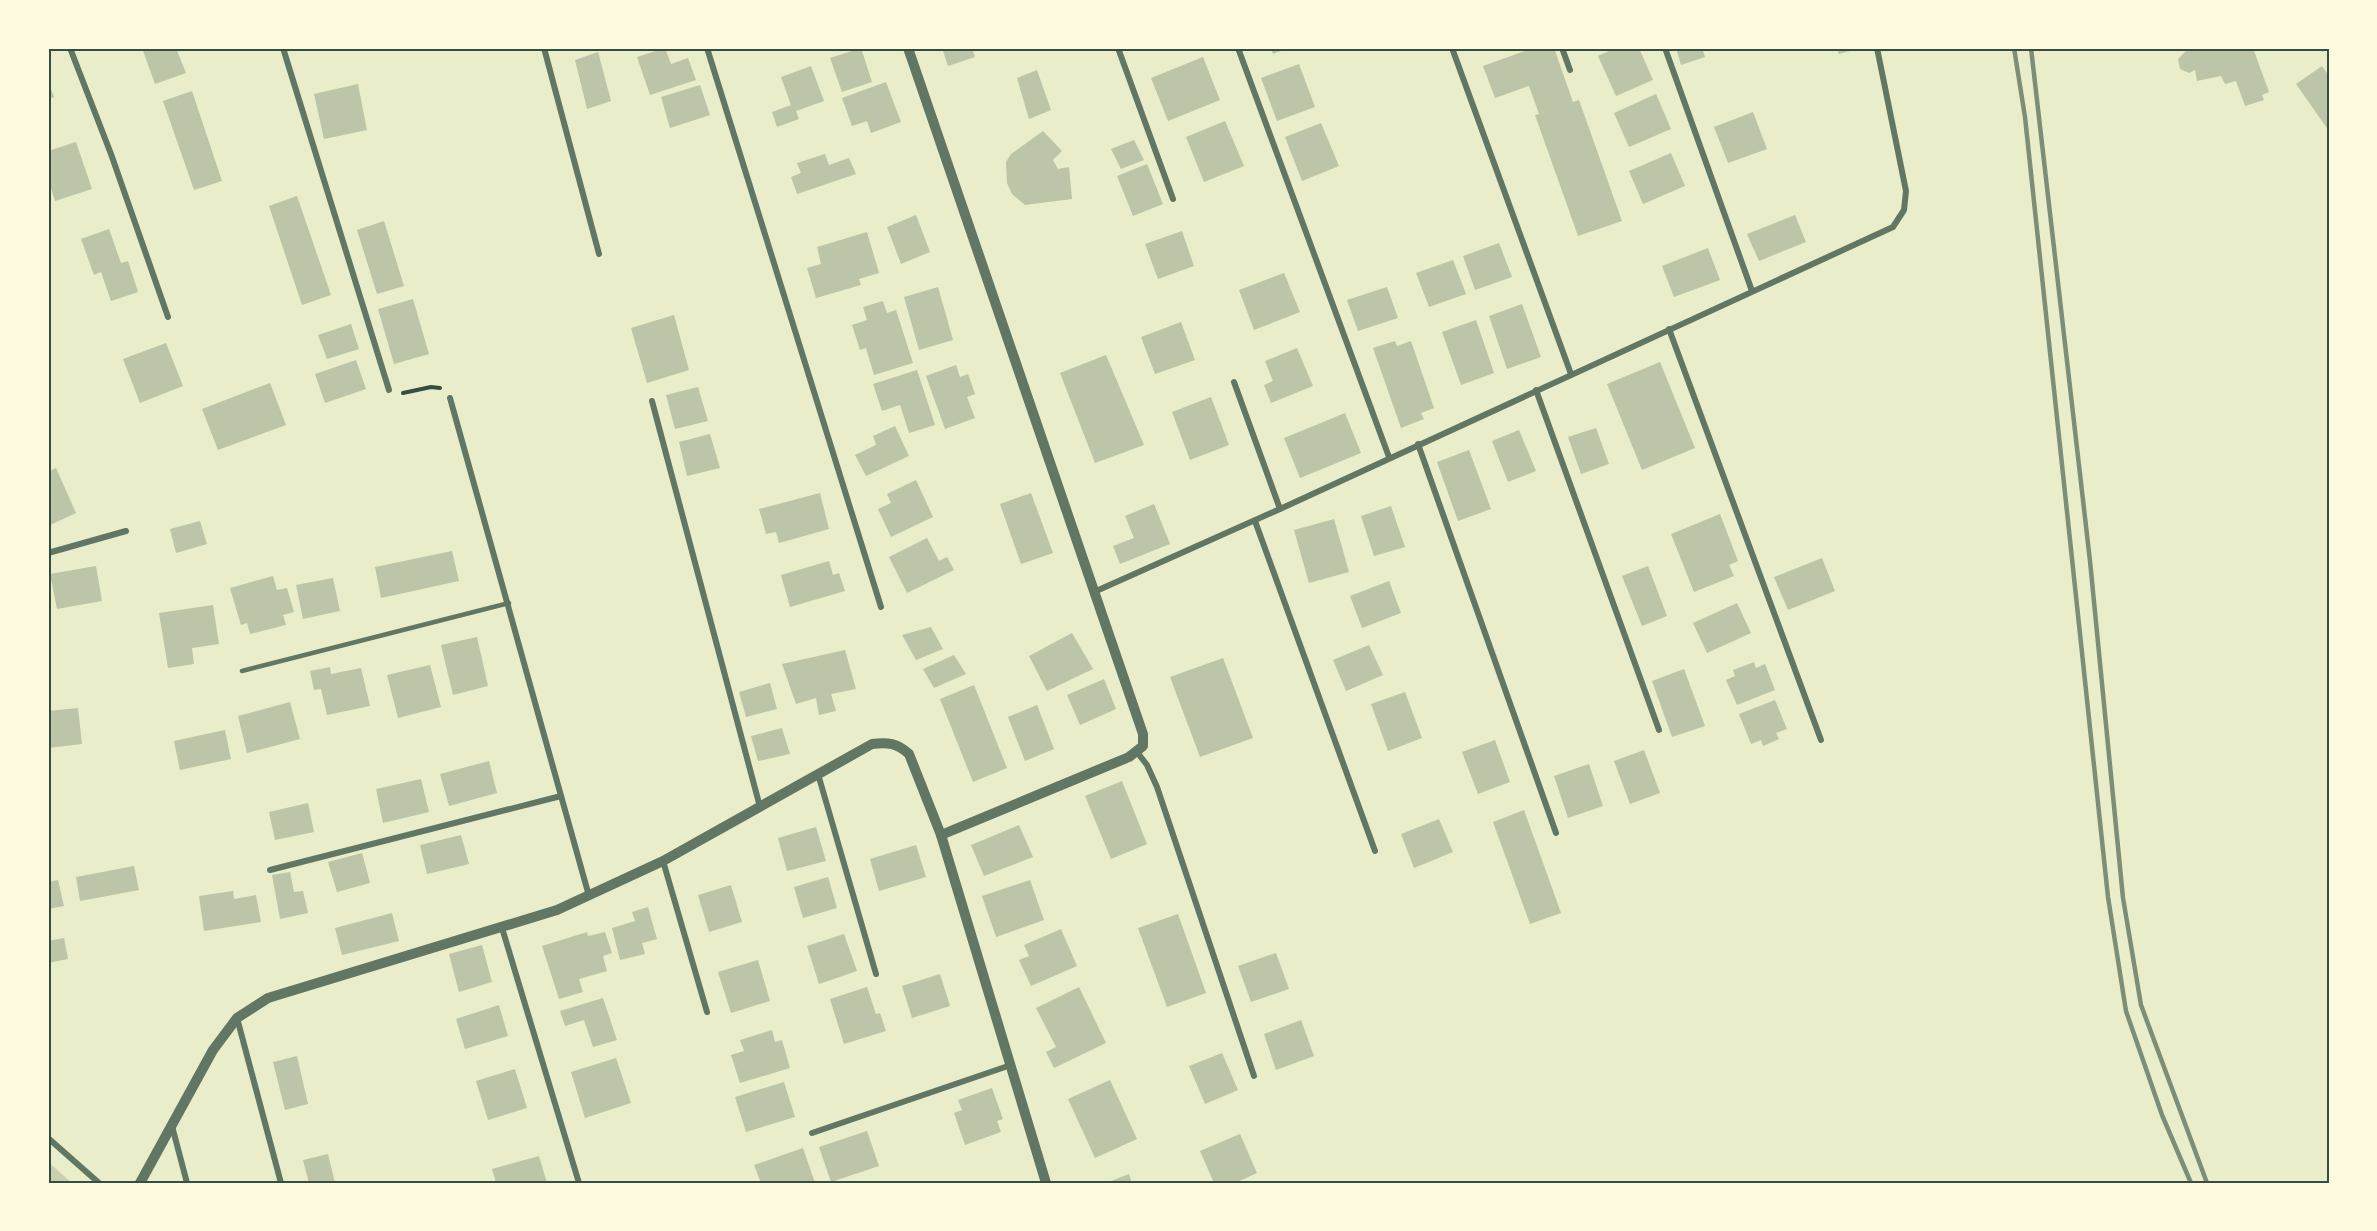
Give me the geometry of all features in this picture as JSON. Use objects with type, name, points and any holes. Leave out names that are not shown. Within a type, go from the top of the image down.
[{"type":"street","points":[[70,48],[111,154],[168,317]]},
{"type":"street","points":[[283,48],[388,390]]},
{"type":"street","points":[[544,48],[599,254]]},
{"type":"street","points":[[706,48],[881,607]]},
{"type":"street","points":[[908,48],[1141,723],[1143,746],[1137,752],[941,835]]},
{"type":"street","points":[[1118,48],[1173,199]]},
{"type":"street","points":[[1238,48],[1389,457]]},
{"type":"street","points":[[1452,48],[1571,374]]},
{"type":"street","points":[[1562,48],[1570,70]]},
{"type":"street","points":[[1665,48],[1752,291]]},
{"type":"street","points":[[1094,592],[1256,521],[1389,457],[1893,227],[1904,210],[1906,191],[1877,48]]},
{"type":"street","points":[[1669,329],[1821,740]]},
{"type":"street","points":[[1234,382],[1280,509]]},
{"type":"street","points":[[1536,390],[1659,730]]},
{"type":"street","points":[[450,398],[589,896]]},
{"type":"street","points":[[652,401],[760,807]]},
{"type":"street","points":[[1418,444],[1556,833]]},
{"type":"street","points":[[1256,521],[1375,851]]},
{"type":"street","points":[[48,553],[126,531]]},
{"type":"street","points":[[140,1183],[213,1050],[237,1018],[268,998],[502,928],[589,896],[663,861],[872,744],[886,742],[899,745],[909,754],[941,835],[1046,1183]]},
{"type":"street","points":[[1137,752],[1147,765],[1157,787],[1254,1076]]},
{"type":"street","points":[[818,774],[876,974]]},
{"type":"street","points":[[270,870],[561,796]]},
{"type":"street","points":[[663,861],[707,1012]]},
{"type":"street","points":[[502,928],[579,1183]]},
{"type":"street","points":[[237,1018],[281,1183]]},
{"type":"street","points":[[812,1133],[1011,1065]]},
{"type":"street","points":[[172,1125],[187,1183]]},
{"type":"street","points":[[48,1138],[99,1183]]},
{"type":"lane","points":[[242,671],[509,603]]},
{"type":"path","points":[[388,390],[395,394],[431,387],[443,389],[450,398]]},
{"type":"green space","points":[[48,1162],[72,1183],[48,1183]]},
{"type":"building","points":[[142,48],[176,48],[186,73],[155,84]]},
{"type":"building","points":[[665,48],[671,64],[688,58],[696,80],[650,95],[637,57]]},
{"type":"building","points":[[861,48],[872,82],[842,92],[830,58]]},
{"type":"building","points":[[942,48],[972,48],[975,57],[948,66]]},
{"type":"building","points":[[1271,48],[1288,48],[1273,54]]},
{"type":"building","points":[[1533,48],[1554,48],[1573,102],[1579,100],[1622,221],[1578,236],[1535,115],[1539,114],[1529,86],[1495,98],[1483,66]]},
{"type":"building","points":[[1615,48],[1639,48],[1653,80],[1616,96],[1598,56]]},
{"type":"building","points":[[1676,48],[1702,48],[1705,57],[1681,65]]},
{"type":"building","points":[[1837,48],[1857,48],[1857,49],[1839,54]]},
{"type":"building","points":[[2189,48],[2253,48],[2269,92],[2262,95],[2264,100],[2245,106],[2236,81],[2225,84],[2221,76],[2197,81],[2195,70],[2189,73],[2180,69],[2178,59]]},
{"type":"building","points":[[598,52],[611,101],[587,109],[575,60]]},
{"type":"building","points":[[1203,57],[1220,100],[1168,121],[1151,78]]},
{"type":"building","points":[[1299,64],[1315,107],[1277,121],[1261,78]]},
{"type":"building","points":[[811,66],[824,101],[796,111],[799,119],[777,127],[772,112],[791,105],[781,77]]},
{"type":"building","points":[[2322,66],[2329,76],[2329,131],[2296,84]]},
{"type":"building","points":[[1037,70],[1051,110],[1029,119],[1017,78]]},
{"type":"building","points":[[48,82],[54,97],[48,99]]},
{"type":"building","points":[[886,82],[901,122],[871,133],[867,121],[852,126],[842,98]]},
{"type":"building","points":[[358,84],[367,130],[324,139],[314,94]]},
{"type":"building","points":[[700,85],[710,115],[670,128],[661,97]]},
{"type":"building","points":[[192,91],[222,181],[194,190],[163,101]]},
{"type":"building","points":[[1656,94],[1671,129],[1629,147],[1614,113]]},
{"type":"building","points":[[1753,112],[1767,149],[1728,163],[1714,127]]},
{"type":"building","points":[[1225,121],[1244,166],[1204,182],[1186,137]]},
{"type":"building","points":[[1321,123],[1339,166],[1302,181],[1285,137]]},
{"type":"building","points":[[1043,131],[1062,151],[1053,160],[1058,169],[1069,167],[1072,199],[1025,205],[1012,194],[1007,183],[1006,162],[1011,154]]},
{"type":"building","points":[[1134,140],[1144,160],[1121,169],[1111,149]]},
{"type":"building","points":[[76,142],[92,189],[55,201],[48,179],[48,151]]},
{"type":"building","points":[[1671,153],[1685,186],[1643,204],[1629,171]]},
{"type":"building","points":[[825,154],[829,165],[849,158],[856,174],[797,194],[791,177],[801,173],[797,163]]},
{"type":"building","points":[[1147,164],[1163,204],[1133,216],[1117,176]]},
{"type":"building","points":[[297,196],[331,295],[302,305],[269,206]]},
{"type":"building","points":[[916,215],[930,252],[901,264],[887,227]]},
{"type":"building","points":[[1795,215],[1806,242],[1759,261],[1747,234]]},
{"type":"building","points":[[384,221],[404,286],[377,294],[357,230]]},
{"type":"building","points":[[109,229],[121,263],[128,261],[138,292],[111,301],[101,272],[94,275],[81,239]]},
{"type":"building","points":[[1182,231],[1194,266],[1158,279],[1145,244]]},
{"type":"building","points":[[867,232],[879,273],[859,279],[861,285],[816,298],[807,268],[821,264],[817,247]]},
{"type":"building","points":[[1499,243],[1512,277],[1475,290],[1463,256]]},
{"type":"building","points":[[1708,248],[1720,280],[1674,297],[1662,266]]},
{"type":"building","points":[[1453,260],[1466,294],[1429,307],[1416,273]]},
{"type":"building","points":[[1284,273],[1300,312],[1254,330],[1239,290]]},
{"type":"building","points":[[938,287],[953,340],[919,350],[904,297]]},
{"type":"building","points":[[1387,287],[1398,318],[1358,331],[1347,300]]},
{"type":"building","points":[[413,299],[429,354],[394,364],[378,309]]},
{"type":"building","points":[[883,301],[887,313],[896,310],[913,363],[874,375],[866,348],[860,350],[852,325],[867,320],[863,307]]},
{"type":"building","points":[[1522,304],[1541,357],[1507,369],[1489,316]]},
{"type":"building","points":[[674,315],[689,370],[647,383],[631,328]]},
{"type":"building","points":[[1476,320],[1494,373],[1461,385],[1442,332]]},
{"type":"building","points":[[1181,322],[1195,360],[1155,374],[1141,337]]},
{"type":"building","points":[[351,324],[359,349],[327,359],[318,335]]},
{"type":"building","points":[[1395,341],[1397,346],[1411,341],[1434,408],[1421,413],[1424,419],[1401,428],[1373,348]]},
{"type":"building","points":[[166,343],[183,386],[140,403],[123,359]]},
{"type":"building","points":[[1297,348],[1313,386],[1271,403],[1264,385],[1273,381],[1265,361]]},
{"type":"building","points":[[1106,355],[1144,445],[1095,463],[1060,373]]},
{"type":"building","points":[[356,360],[366,389],[325,403],[315,374]]},
{"type":"building","points":[[1660,362],[1695,448],[1642,470],[1607,384]]},
{"type":"building","points":[[956,365],[960,377],[968,374],[975,394],[967,397],[975,418],[945,429],[926,376]]},
{"type":"building","points":[[917,370],[935,425],[909,433],[900,405],[882,411],[873,384]]},
{"type":"building","points":[[270,383],[286,425],[218,450],[202,409]]},
{"type":"building","points":[[698,387],[708,421],[675,429],[666,395]]},
{"type":"building","points":[[1211,397],[1229,445],[1190,460],[1172,412]]},
{"type":"building","points":[[1345,413],[1361,453],[1300,478],[1284,438]]},
{"type":"building","points":[[895,426],[909,456],[866,476],[855,455],[876,445],[873,436]]},
{"type":"building","points":[[1596,428],[1609,464],[1581,474],[1568,437]]},
{"type":"building","points":[[1519,430],[1536,471],[1508,482],[1492,441]]},
{"type":"building","points":[[710,434],[720,468],[687,476],[679,442]]},
{"type":"building","points":[[1469,450],[1491,509],[1458,521],[1437,462]]},
{"type":"building","points":[[56,468],[76,513],[48,526],[48,472]]},
{"type":"building","points":[[916,480],[933,517],[891,537],[878,509],[891,503],[887,494]]},
{"type":"building","points":[[820,493],[829,529],[779,543],[776,532],[766,534],[759,509]]},
{"type":"building","points":[[1031,493],[1053,553],[1021,564],[1000,504]]},
{"type":"building","points":[[1154,504],[1170,544],[1120,564],[1113,546],[1134,538],[1125,516]]},
{"type":"building","points":[[1391,506],[1405,547],[1374,556],[1361,516]]},
{"type":"building","points":[[1720,514],[1738,561],[1729,565],[1734,576],[1694,592],[1671,534]]},
{"type":"building","points":[[1334,519],[1349,572],[1309,583],[1294,530]]},
{"type":"building","points":[[200,521],[207,544],[176,553],[170,529]]},
{"type":"building","points":[[927,538],[939,561],[947,557],[954,570],[907,593],[889,557]]},
{"type":"building","points":[[452,551],[459,581],[381,598],[375,567]]},
{"type":"building","points":[[1822,558],[1835,591],[1788,610],[1774,577]]},
{"type":"building","points":[[829,561],[833,575],[839,573],[845,591],[790,607],[781,575]]},
{"type":"building","points":[[96,566],[102,601],[57,609],[50,574]]},
{"type":"building","points":[[1648,566],[1667,616],[1642,626],[1622,576]]},
{"type":"building","points":[[273,576],[277,590],[287,588],[294,612],[283,615],[286,625],[250,634],[247,623],[241,625],[230,588]]},
{"type":"building","points":[[333,578],[340,611],[303,619],[296,585]]},
{"type":"building","points":[[1389,581],[1401,613],[1362,628],[1350,596]]},
{"type":"building","points":[[1737,603],[1751,633],[1707,653],[1693,623]]},
{"type":"building","points":[[213,605],[219,644],[192,648],[194,664],[168,668],[159,613]]},
{"type":"building","points":[[931,627],[943,649],[916,660],[902,635]]},
{"type":"building","points":[[1072,633],[1093,669],[1047,691],[1029,656]]},
{"type":"building","points":[[477,637],[488,686],[453,695],[441,645]]},
{"type":"building","points":[[1369,645],[1383,675],[1346,691],[1333,660]]},
{"type":"building","points":[[845,650],[856,689],[831,694],[836,711],[819,715],[816,698],[796,704],[782,664]]},
{"type":"building","points":[[954,655],[966,674],[934,688],[923,669]]},
{"type":"building","points":[[1223,658],[1253,738],[1200,757],[1170,677]]},
{"type":"building","points":[[1754,662],[1756,668],[1765,664],[1775,690],[1737,705],[1726,680],[1735,676],[1733,670]]},
{"type":"building","points":[[430,665],[441,707],[398,718],[387,675]]},
{"type":"building","points":[[330,667],[331,674],[361,668],[370,706],[327,715],[321,689],[314,690],[310,671]]},
{"type":"building","points":[[1684,669],[1705,726],[1672,737],[1652,681]]},
{"type":"building","points":[[1104,679],[1116,709],[1080,725],[1067,695]]},
{"type":"building","points":[[770,683],[777,709],[746,717],[739,692]]},
{"type":"building","points":[[974,685],[1007,768],[973,782],[940,699]]},
{"type":"building","points":[[1405,692],[1422,738],[1388,751],[1371,704]]},
{"type":"building","points":[[1775,700],[1787,729],[1776,733],[1779,739],[1763,746],[1761,740],[1751,744],[1739,714]]},
{"type":"building","points":[[290,702],[300,739],[247,753],[238,716]]},
{"type":"building","points":[[1037,705],[1054,749],[1025,761],[1008,717]]},
{"type":"building","points":[[78,708],[82,744],[48,748],[48,711]]},
{"type":"building","points":[[782,728],[790,754],[758,761],[751,736]]},
{"type":"building","points":[[225,730],[231,759],[180,770],[174,741]]},
{"type":"building","points":[[1495,740],[1510,782],[1478,794],[1462,752]]},
{"type":"building","points":[[1644,750],[1660,793],[1630,804],[1614,761]]},
{"type":"building","points":[[489,761],[497,793],[449,806],[440,774]]},
{"type":"building","points":[[1589,764],[1603,806],[1568,818],[1554,776]]},
{"type":"building","points":[[421,779],[429,812],[383,823],[376,789]]},
{"type":"building","points":[[1122,781],[1147,844],[1111,859],[1085,796]]},
{"type":"building","points":[[308,803],[314,832],[275,840],[269,812]]},
{"type":"building","points":[[1524,810],[1561,913],[1530,924],[1493,822]]},
{"type":"building","points":[[1439,819],[1453,852],[1414,868],[1401,834]]},
{"type":"building","points":[[1019,825],[1033,857],[984,876],[971,845]]},
{"type":"building","points":[[816,827],[826,861],[787,871],[778,838]]},
{"type":"building","points":[[461,835],[469,864],[427,874],[420,845]]},
{"type":"building","points":[[916,845],[926,877],[879,891],[870,859]]},
{"type":"building","points":[[362,853],[370,883],[337,892],[328,862]]},
{"type":"building","points":[[134,866],[139,890],[80,901],[76,877]]},
{"type":"building","points":[[290,872],[294,892],[303,891],[308,913],[280,919],[272,875]]},
{"type":"building","points":[[828,877],[837,908],[803,918],[794,887]]},
{"type":"building","points":[[58,880],[64,906],[48,909],[48,882]]},
{"type":"building","points":[[1030,880],[1044,920],[996,937],[982,896]]},
{"type":"building","points":[[731,885],[742,922],[709,932],[698,895]]},
{"type":"building","points":[[233,891],[234,899],[256,895],[261,922],[204,931],[199,896]]},
{"type":"building","points":[[648,907],[657,939],[642,943],[645,954],[620,960],[612,928],[635,921],[632,912]]},
{"type":"building","points":[[392,913],[399,941],[342,955],[335,928]]},
{"type":"building","points":[[1178,914],[1206,993],[1167,1007],[1138,928]]},
{"type":"building","points":[[1061,929],[1077,966],[1031,986],[1019,960],[1029,956],[1024,945]]},
{"type":"building","points":[[587,932],[588,936],[605,932],[612,953],[603,956],[607,971],[579,979],[583,992],[559,999],[542,946]]},
{"type":"building","points":[[844,934],[857,971],[819,984],[807,946]]},
{"type":"building","points":[[64,938],[68,959],[48,963],[48,941]]},
{"type":"building","points":[[482,945],[492,982],[459,992],[449,954]]},
{"type":"building","points":[[1276,953],[1289,989],[1251,1002],[1238,966]]},
{"type":"building","points":[[758,960],[770,1001],[731,1013],[718,972]]},
{"type":"building","points":[[940,974],[950,1006],[912,1018],[902,986]]},
{"type":"building","points":[[867,987],[876,1014],[880,1013],[886,1031],[844,1044],[830,999]]},
{"type":"building","points":[[1079,987],[1106,1043],[1054,1068],[1046,1052],[1056,1047],[1036,1008]]},
{"type":"building","points":[[603,998],[617,1040],[593,1047],[584,1020],[565,1026],[560,1011]]},
{"type":"building","points":[[499,1005],[508,1036],[465,1049],[456,1019]]},
{"type":"building","points":[[1301,1020],[1314,1056],[1276,1070],[1264,1034]]},
{"type":"building","points":[[772,1030],[775,1042],[782,1040],[790,1068],[740,1083],[731,1055],[744,1051],[740,1040]]},
{"type":"building","points":[[1222,1053],[1238,1090],[1205,1104],[1189,1066]]},
{"type":"building","points":[[297,1056],[308,1104],[285,1110],[273,1062]]},
{"type":"building","points":[[616,1058],[631,1103],[585,1118],[571,1072]]},
{"type":"building","points":[[515,1069],[527,1108],[488,1120],[476,1081]]},
{"type":"building","points":[[1110,1080],[1137,1139],[1095,1158],[1068,1099]]},
{"type":"building","points":[[784,1082],[795,1117],[746,1132],[735,1097]]},
{"type":"building","points":[[992,1088],[1003,1119],[997,1121],[1001,1132],[965,1145],[954,1113],[962,1110],[958,1100]]},
{"type":"building","points":[[867,1131],[879,1166],[831,1182],[819,1147]]},
{"type":"building","points":[[1240,1134],[1257,1173],[1235,1183],[1214,1183],[1200,1151]]},
{"type":"building","points":[[803,1148],[815,1183],[761,1183],[754,1165]]},
{"type":"building","points":[[328,1154],[335,1183],[309,1183],[303,1160]]},
{"type":"building","points":[[539,1156],[547,1183],[496,1183],[492,1169]]},
{"type":"building","points":[[1129,1174],[1132,1183],[1106,1183]]},
{"type":"railway","points":[[2014,48],[2025,117],[2108,897],[2126,1011],[2162,1115],[2191,1183]]},
{"type":"railway","points":[[2031,48],[2090,561],[2123,898],[2141,1005],[2207,1183]]}]
